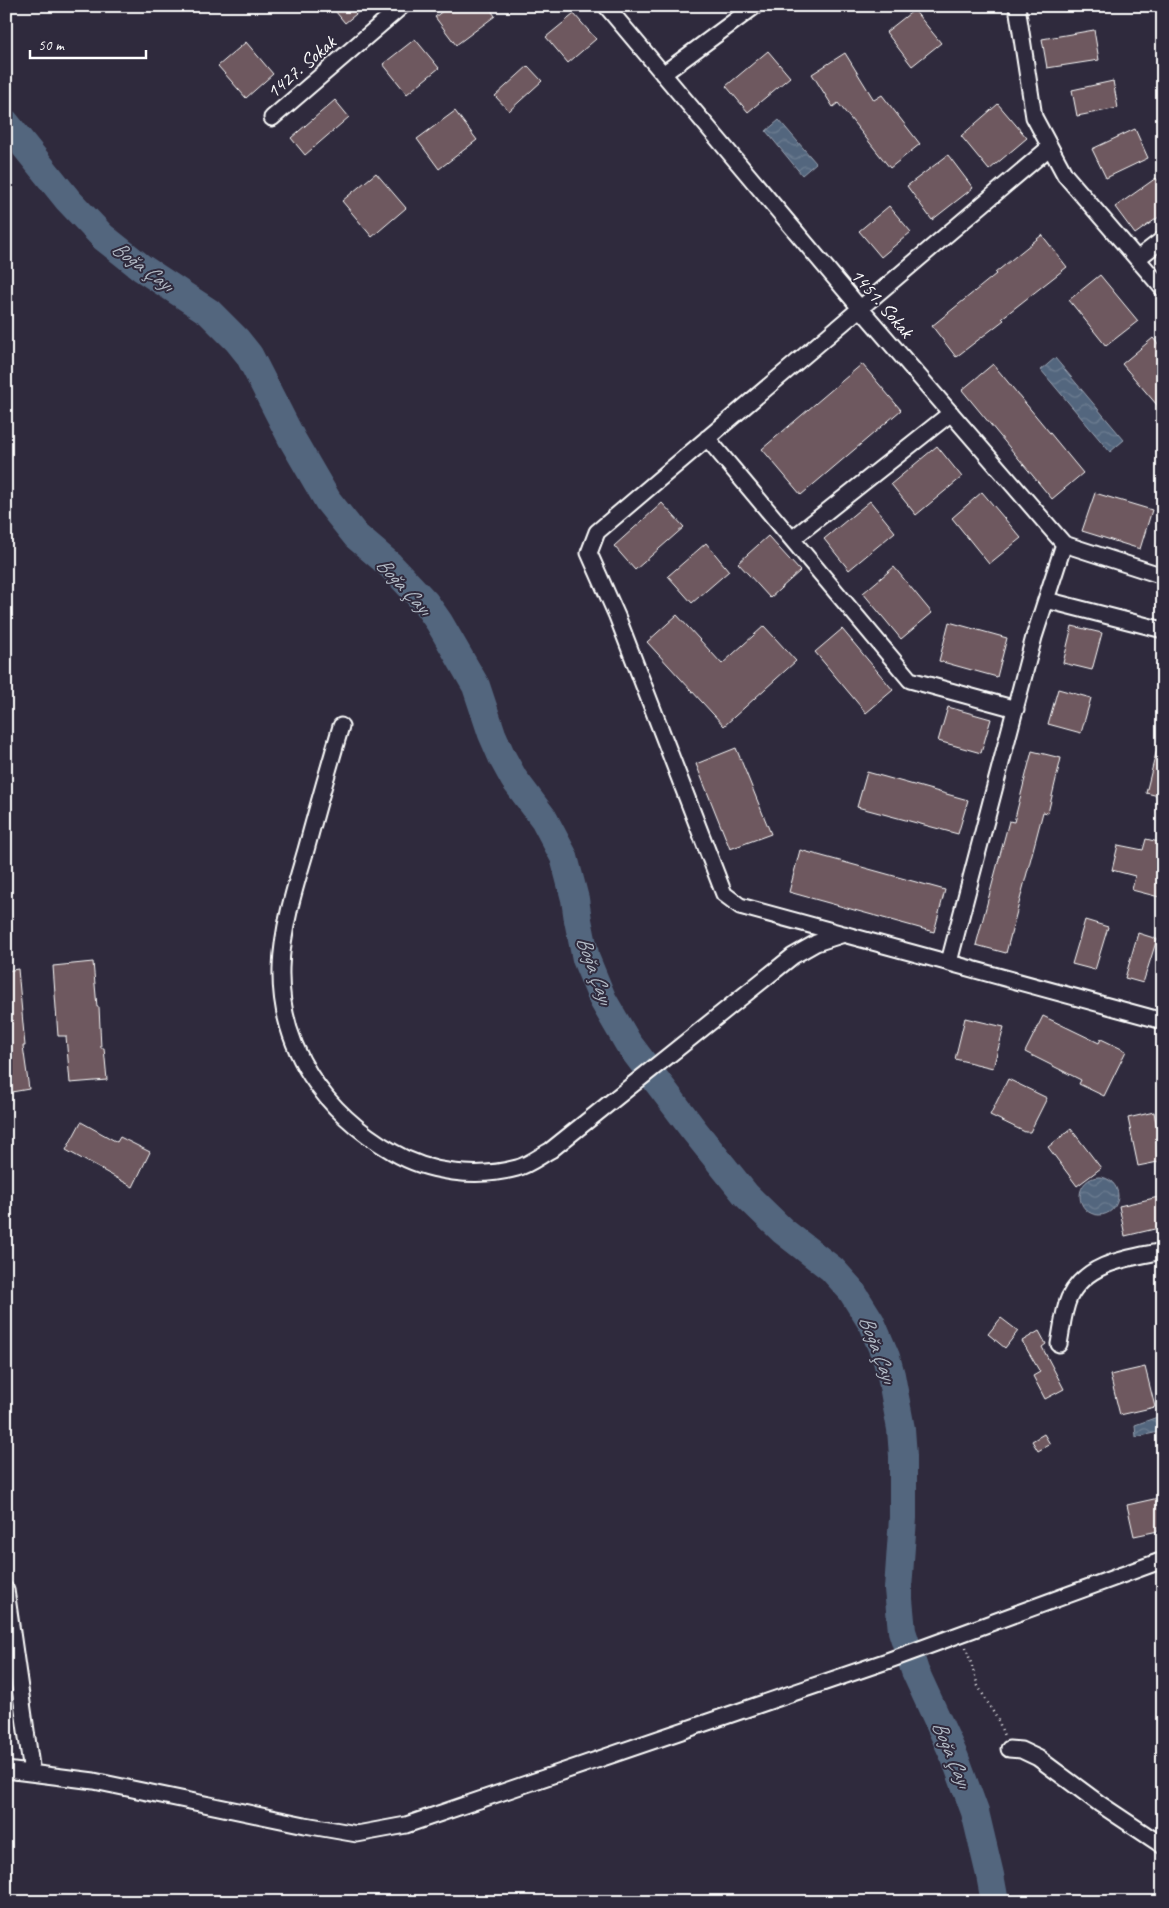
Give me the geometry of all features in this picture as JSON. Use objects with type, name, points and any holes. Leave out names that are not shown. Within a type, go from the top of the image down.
[{"type":"street","name":"1427. Sokak","points":[[272,118],[402,6]]},
{"type":"street","name":"1451. Sokak","points":[[606,6],[860,308],[1064,544]]},
{"type":"street","points":[[663,74],[755,6]]},
{"type":"street","points":[[1017,6],[1034,118],[1065,175],[1163,289]]},
{"type":"street","points":[[1050,147],[597,532],[590,553],[617,616],[724,894],[740,906],[1163,1021]]},
{"type":"street","points":[[1137,259],[1163,239]]},
{"type":"street","points":[[792,539],[951,413]]},
{"type":"street","points":[[707,438],[910,680],[1016,709]]},
{"type":"street","points":[[948,962],[1046,600],[1064,544],[1163,576]]},
{"type":"street","points":[[1046,600],[1163,630]]},
{"type":"street","points":[[341,726],[289,906],[281,968],[284,1009],[293,1043],[312,1079],[339,1111],[368,1138],[406,1160],[440,1170],[479,1173],[518,1168],[551,1150],[794,956],[816,943],[844,934]]},
{"type":"street","points":[[1059,1344],[1070,1297],[1085,1278],[1110,1263],[1163,1251]]},
{"type":"street","points":[[6,1770],[94,1781],[358,1834],[406,1825],[887,1661],[1163,1560]]},
{"type":"street","points":[[6,1590],[32,1773]]},
{"type":"street","points":[[1010,1749],[1021,1750],[1038,1758],[1100,1804],[1163,1846]]},
{"type":"path","points":[[962,1633],[978,1686],[999,1722],[1010,1749]]},
{"type":"water","points":[[779,120],[816,163],[802,175],[766,131]]},
{"type":"water","points":[[1055,358],[1124,440],[1110,452],[1041,370]]},
{"type":"water","points":[[1099,1177],[1113,1182],[1118,1196],[1113,1210],[1099,1215],[1085,1210],[1080,1196],[1085,1182]]},
{"type":"water","points":[[1163,1415],[1163,1431],[1136,1437],[1135,1425]]},
{"type":"building","points":[[331,6],[366,6],[345,23]]},
{"type":"building","points":[[449,6],[488,6],[495,16],[456,45],[435,17]]},
{"type":"building","points":[[914,10],[941,43],[912,66],[886,32]]},
{"type":"building","points":[[574,14],[596,39],[568,63],[546,37]]},
{"type":"building","points":[[1094,30],[1099,60],[1047,68],[1042,39]]},
{"type":"building","points":[[415,39],[439,68],[407,94],[383,64]]},
{"type":"building","points":[[246,42],[273,74],[246,98],[218,66]]},
{"type":"building","points":[[768,51],[790,77],[748,112],[726,86]]},
{"type":"building","points":[[845,53],[874,100],[882,95],[920,144],[890,168],[838,103],[833,107],[812,74]]},
{"type":"building","points":[[528,66],[542,81],[509,111],[495,96]]},
{"type":"building","points":[[1113,81],[1118,108],[1077,116],[1072,90]]},
{"type":"building","points":[[335,100],[349,117],[305,155],[291,138]]},
{"type":"building","points":[[998,104],[1027,138],[989,170],[961,136]]},
{"type":"building","points":[[455,111],[477,140],[439,169],[417,139]]},
{"type":"building","points":[[1135,129],[1148,158],[1106,178],[1092,149]]},
{"type":"building","points":[[948,155],[973,188],[932,220],[907,186]]},
{"type":"building","points":[[376,173],[406,208],[372,237],[342,201]]},
{"type":"building","points":[[1156,178],[1163,187],[1163,214],[1135,234],[1115,207]]},
{"type":"building","points":[[889,206],[911,232],[881,257],[859,231]]},
{"type":"building","points":[[1042,235],[1067,267],[956,357],[932,326]]},
{"type":"building","points":[[1100,275],[1138,321],[1106,346],[1069,300]]},
{"type":"building","points":[[1153,338],[1163,350],[1163,412],[1122,364]]},
{"type":"building","points":[[862,364],[901,410],[801,495],[762,449]]},
{"type":"building","points":[[993,364],[1083,473],[1052,499],[962,390]]},
{"type":"building","points":[[937,446],[962,477],[916,515],[891,484]]},
{"type":"building","points":[[982,492],[1021,538],[989,564],[952,518]]},
{"type":"building","points":[[1095,493],[1152,510],[1140,549],[1082,531]]},
{"type":"building","points":[[870,501],[895,532],[849,570],[824,539]]},
{"type":"building","points":[[662,503],[684,527],[635,570],[614,546]]},
{"type":"building","points":[[768,536],[800,571],[770,598],[738,563]]},
{"type":"building","points":[[706,543],[729,571],[692,603],[668,576]]},
{"type":"building","points":[[894,567],[932,613],[901,639],[863,593]]},
{"type":"building","points":[[677,615],[722,664],[764,626],[796,661],[724,726],[647,642]]},
{"type":"building","points":[[949,622],[1007,638],[997,677],[939,661]]},
{"type":"building","points":[[1072,626],[1102,633],[1092,670],[1063,663]]},
{"type":"building","points":[[842,629],[893,690],[866,713],[815,652]]},
{"type":"building","points":[[1058,689],[1091,698],[1081,733],[1048,724]]},
{"type":"building","points":[[948,707],[991,719],[981,753],[938,741]]},
{"type":"building","points":[[1158,745],[1163,745],[1163,797],[1146,793]]},
{"type":"building","points":[[736,748],[771,834],[730,849],[696,764]]},
{"type":"building","points":[[1032,751],[1061,758],[1048,813],[1043,812],[1006,953],[976,945],[1009,821],[1014,822]]},
{"type":"building","points":[[867,772],[968,800],[958,834],[857,807]]},
{"type":"building","points":[[1146,839],[1163,843],[1163,898],[1132,890],[1135,876],[1112,870],[1118,845],[1143,850]]},
{"type":"building","points":[[800,850],[945,890],[934,932],[789,892]]},
{"type":"building","points":[[1085,920],[1108,927],[1095,970],[1072,964]]},
{"type":"building","points":[[1138,933],[1157,939],[1143,983],[1125,978]]},
{"type":"building","points":[[93,962],[97,1007],[99,1007],[101,1048],[104,1048],[107,1080],[70,1083],[66,1036],[58,1036],[53,966]]},
{"type":"building","points":[[18,969],[25,1046],[23,1046],[29,1089],[6,1093],[6,971]]},
{"type":"building","points":[[1043,1016],[1099,1043],[1101,1039],[1126,1051],[1104,1096],[1079,1084],[1081,1080],[1025,1052]]},
{"type":"building","points":[[965,1018],[1004,1027],[993,1068],[955,1059]]},
{"type":"building","points":[[1008,1079],[1047,1098],[1030,1132],[1025,1132],[990,1115]]},
{"type":"building","points":[[1154,1112],[1163,1161],[1138,1166],[1128,1118]]},
{"type":"building","points":[[81,1122],[117,1142],[120,1137],[150,1152],[133,1187],[66,1150]]},
{"type":"building","points":[[1071,1129],[1101,1168],[1077,1186],[1048,1147]]},
{"type":"building","points":[[1163,1196],[1163,1227],[1125,1236],[1119,1206]]},
{"type":"building","points":[[1001,1318],[1018,1331],[1005,1348],[988,1334]]},
{"type":"building","points":[[1039,1331],[1046,1344],[1042,1347],[1064,1389],[1045,1399],[1033,1376],[1040,1372],[1022,1341]]},
{"type":"building","points":[[1145,1367],[1155,1407],[1120,1415],[1110,1375]]},
{"type":"building","points":[[1044,1434],[1050,1444],[1038,1451],[1032,1441]]},
{"type":"building","points":[[1163,1497],[1163,1530],[1134,1536],[1127,1505]]},
{"type":"waterway","name":"Boğa Çayı","points":[[6,123],[68,200],[103,237],[142,268],[209,312],[249,355],[292,439],[328,501],[356,536],[390,565],[425,602],[439,622],[476,686],[502,757],[514,779],[544,819],[564,857],[575,899],[586,959],[603,1000],[628,1043],[746,1195],[783,1231],[832,1269],[851,1290],[871,1322],[886,1357],[901,1429],[903,1518],[898,1589],[902,1631],[915,1671],[955,1758],[975,1812],[995,1902]]}]
